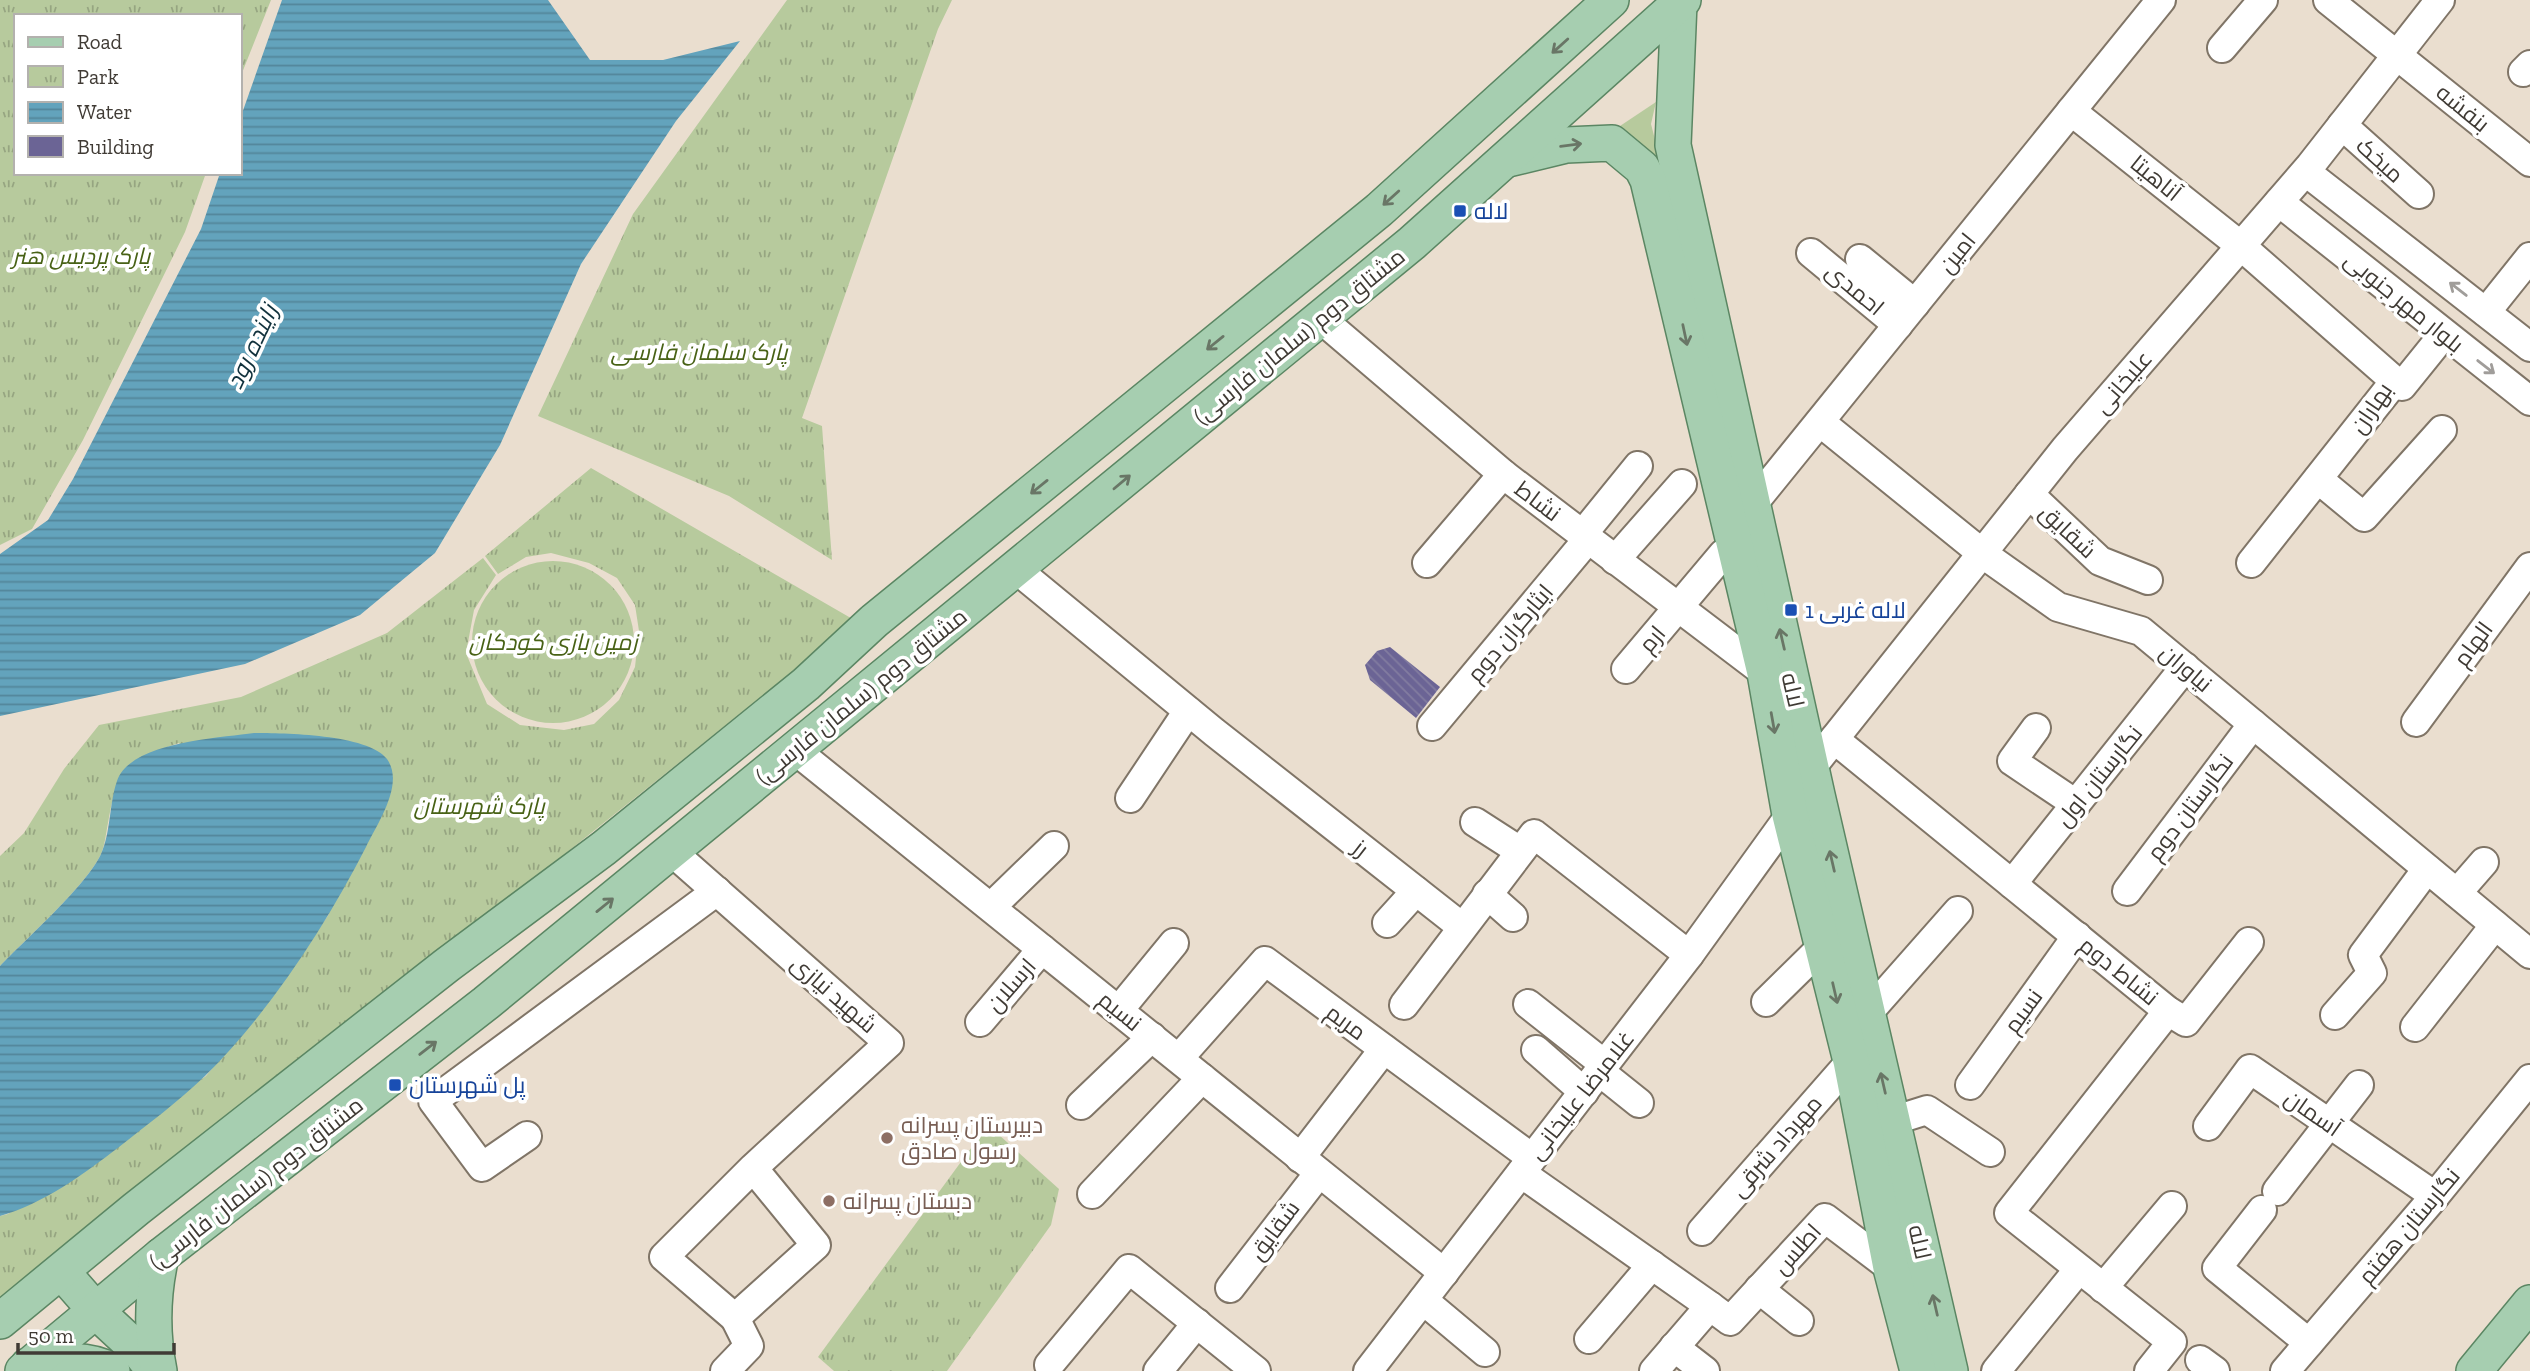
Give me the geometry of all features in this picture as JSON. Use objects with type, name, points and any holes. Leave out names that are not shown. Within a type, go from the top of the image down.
[{"type":"main road","name":"مشتاق دوم (سلمان فارسی)","points":[[0,1321],[436,974],[604,848],[806,684],[874,621],[1379,210],[1611,0]]},
{"type":"main road","name":"مشتاق دوم (سلمان فارسی)","points":[[25,1369],[161,1256],[486,1003],[1016,569],[1320,318],[1505,159],[1681,2]]},
{"type":"main road","name":"لاله","points":[[1681,2],[1673,145],[1686,275],[1765,673],[1790,815],[1828,906],[1867,1014],[1950,1371]]},
{"type":"main road","name":"لاله","points":[[1505,159],[1566,145],[1612,143],[1629,154],[1642,168],[1686,275],[1752,505],[1811,768],[1828,906],[1824,945],[1851,1061],[1891,1268],[1918,1371]]},
{"type":"main road","points":[[157,1371],[153,1343],[153,1293],[161,1256]]},
{"type":"main road","points":[[54,1277],[88,1318],[125,1371]]},
{"type":"main road","points":[[2474,1371],[2530,1303]]},
{"type":"main road","points":[[88,1318],[139,1351],[157,1371]]},
{"type":"main road","points":[[25,1369],[80,1360],[99,1364],[112,1371]]},
{"type":"street","points":[[2222,48],[2263,0]]},
{"type":"street","name":"بنفشه","points":[[2328,0],[2530,162]]},
{"type":"street","name":"علیخانی","points":[[1811,768],[2029,494],[2306,172],[2440,0]]},
{"type":"street","name":"امین","points":[[1752,505],[2071,111],[2155,2]]},
{"type":"street","name":"آناهیتا","points":[[2071,111],[2241,246]]},
{"type":"street","name":"میخک","points":[[2342,125],[2419,194]]},
{"type":"street","name":"بلوار مهر جنوبی","points":[[2306,172],[2530,347]]},
{"type":"street","name":"بلوار مهر جنوبی","points":[[2279,202],[2530,401]]},
{"type":"street","name":"بهاران","points":[[2241,246],[2395,381],[2251,563]]},
{"type":"street","name":"احمدی","points":[[1811,253],[1906,315]]},
{"type":"street","points":[[2486,312],[2530,257]]},
{"type":"street","points":[[1860,259],[1906,315]]},
{"type":"street","name":"نشاط","points":[[1320,318],[1503,474],[1765,673]]},
{"type":"street","points":[[2395,381],[2402,386],[2444,334]]},
{"type":"street","name":"نیاوران","points":[[1820,422],[1983,554],[2058,607],[2141,631],[2530,954]]},
{"type":"street","points":[[2318,479],[2364,517],[2442,429]]},
{"type":"street","name":"ایثارگران دوم","points":[[1432,726],[1585,537],[1637,466]]},
{"type":"street","points":[[1427,563],[1503,474]]},
{"type":"street","points":[[1615,560],[1682,484]]},
{"type":"street","name":"شقایق","points":[[2029,494],[2100,561],[2148,580]]},
{"type":"street","name":"ارم","points":[[1626,669],[1723,554]]},
{"type":"street","name":"الهام","points":[[2416,722],[2530,567]]},
{"type":"street","name":"رز","points":[[1016,569],[1188,711],[1462,927]]},
{"type":"street","name":"نگارستان اول","points":[[2012,884],[2185,667]]},
{"type":"street","points":[[1130,798],[1188,711]]},
{"type":"street","name":"نگارستان دوم","points":[[2127,891],[2253,724]]},
{"type":"street","points":[[2036,728],[2012,761],[2076,804]]},
{"type":"street","name":"نشاط دوم","points":[[1834,739],[2168,1011],[2009,1213],[2172,1342],[2149,1371]]},
{"type":"street","name":"نسیم","points":[[795,750],[1444,1273]]},
{"type":"street","name":"غلامرضا علیخانی","points":[[1368,1371],[1689,955],[1790,815]]},
{"type":"street","points":[[1475,822],[1520,851]]},
{"type":"street","points":[[1404,1004],[1534,834],[1689,955]]},
{"type":"street","points":[[991,907],[1054,846]]},
{"type":"street","name":"شهید نیازی","points":[[671,851],[889,1043],[753,1168],[664,1257],[736,1318]]},
{"type":"street","points":[[2457,894],[2484,862]]},
{"type":"street","points":[[2335,1015],[2372,974],[2363,955],[2427,869]]},
{"type":"street","points":[[527,1136],[482,1167],[433,1101],[717,891]]},
{"type":"street","points":[[1387,923],[1416,891]]},
{"type":"street","points":[[1487,894],[1513,917]]},
{"type":"street","points":[[1867,1014],[1958,911]]},
{"type":"street","points":[[2415,1027],[2495,925]]},
{"type":"street","name":"نسیم","points":[[1970,1085],[2077,936]]},
{"type":"street","points":[[2168,1011],[2186,1021],[2249,942]]},
{"type":"street","points":[[1119,1010],[1174,943]]},
{"type":"street","points":[[1766,1002],[1824,945]]},
{"type":"street","name":"ارسلان","points":[[980,1022],[1042,949]]},
{"type":"street","name":"مریم","points":[[1179,1058],[1265,961],[1384,1049],[1526,1166]]},
{"type":"street","points":[[1528,1004],[1596,1076]]},
{"type":"street","points":[[1080,1105],[1152,1037]]},
{"type":"street","name":"شقایق","points":[[1230,1288],[1384,1049]]},
{"type":"street","points":[[1536,1050],[1596,1076],[1639,1103]]},
{"type":"street","name":"مهرداد شرقی","points":[[1702,1231],[1851,1061]]},
{"type":"street","name":"آسمان","points":[[2208,1126],[2250,1069],[2435,1196]]},
{"type":"street","points":[[1092,1194],[1202,1078]]},
{"type":"street","name":"نگارستان هفتم","points":[[2285,1371],[2435,1196],[2530,1079]]},
{"type":"street","points":[[2309,1343],[2217,1268],[2359,1085]]},
{"type":"street","points":[[1892,1121],[1927,1110],[1990,1152]]},
{"type":"street","name":"اطلس","points":[[1526,1166],[1652,1265],[1730,1321],[1825,1218],[1891,1268]]},
{"type":"street","points":[[725,1371],[749,1346],[736,1318],[816,1245],[753,1168]]},
{"type":"street","points":[[2104,1288],[2172,1206]]},
{"type":"street","points":[[1590,1339],[1652,1265]]},
{"type":"street","points":[[1049,1365],[1129,1269],[1256,1371]]},
{"type":"street","points":[[1997,1371],[2079,1269]]},
{"type":"street","points":[[1759,1289],[1799,1321]]},
{"type":"street","points":[[1423,1300],[1485,1352]]},
{"type":"street","points":[[1654,1371],[1710,1306]]},
{"type":"street","points":[[1158,1371],[1197,1323]]},
{"type":"street","points":[[1674,1347],[1705,1371]]},
{"type":"green space","name":"پارک پردیس هنر","points":[[0,0],[271,0],[242,73],[242,14],[14,14],[14,175],[205,175],[185,232],[83,440],[32,529],[0,545]]},
{"type":"green space","name":"پارک سلمان فارسی","points":[[787,0],[952,0],[938,29],[802,418],[822,426],[832,560],[729,496],[538,416],[633,214]]},
{"type":"green space","points":[[1656,102],[1651,124],[1686,262],[1605,136]]},
{"type":"green space","name":"پارک شهرستان","points":[[591,468],[856,621],[0,1306],[0,1216],[8,1214],[206,1076],[287,975],[329,914],[179,743],[135,761],[127,768],[116,788],[104,847],[94,867],[55,912],[0,966],[0,856],[24,833],[64,769],[99,725],[241,697],[387,633],[483,558],[496,575],[474,610],[466,653],[487,704],[520,725],[564,730],[594,724],[619,700],[635,667],[639,631],[635,605],[617,578],[589,563],[551,553],[526,557],[498,574],[485,556]]},
{"type":"green space","name":"زمین بازی کودکان","points":[[553,561],[584,567],[610,585],[628,611],[634,642],[628,673],[610,699],[584,717],[553,723],[522,717],[496,699],[478,673],[472,642],[478,611],[496,585],[522,567]]},
{"type":"green space","points":[[988,1125],[1059,1189],[1051,1225],[947,1371],[834,1371],[818,1357]]},
{"type":"water","name":"زاینده رود","points":[[282,0],[548,0],[590,60],[663,60],[740,41],[676,121],[581,264],[500,445],[435,553],[360,615],[245,664],[0,716],[0,554],[48,520],[73,479],[201,229],[219,175],[242,175],[242,113]]},
{"type":"water","points":[[254,733],[344,740],[362,744],[387,759],[392,769],[391,792],[366,847],[333,908],[294,968],[251,1025],[205,1076],[163,1113],[77,1178],[32,1204],[0,1216],[0,966],[55,912],[94,867],[104,845],[117,781],[125,768],[139,758],[177,744]]},
{"type":"building","points":[[1390,647],[1440,687],[1416,718],[1370,680],[1365,665],[1377,651]]},
{"type":"place","name":"لاله","points":[[1460,211]]},
{"type":"place","name":"لاله غربی 1","points":[[1791,610]]},
{"type":"place","name":"پل شهرستان","points":[[395,1085]]},
{"type":"place","name":"دبیرستان پسرانه رسول صادق","points":[[887,1138]]},
{"type":"place","name":"دبستان پسرانه","points":[[829,1201]]}]
